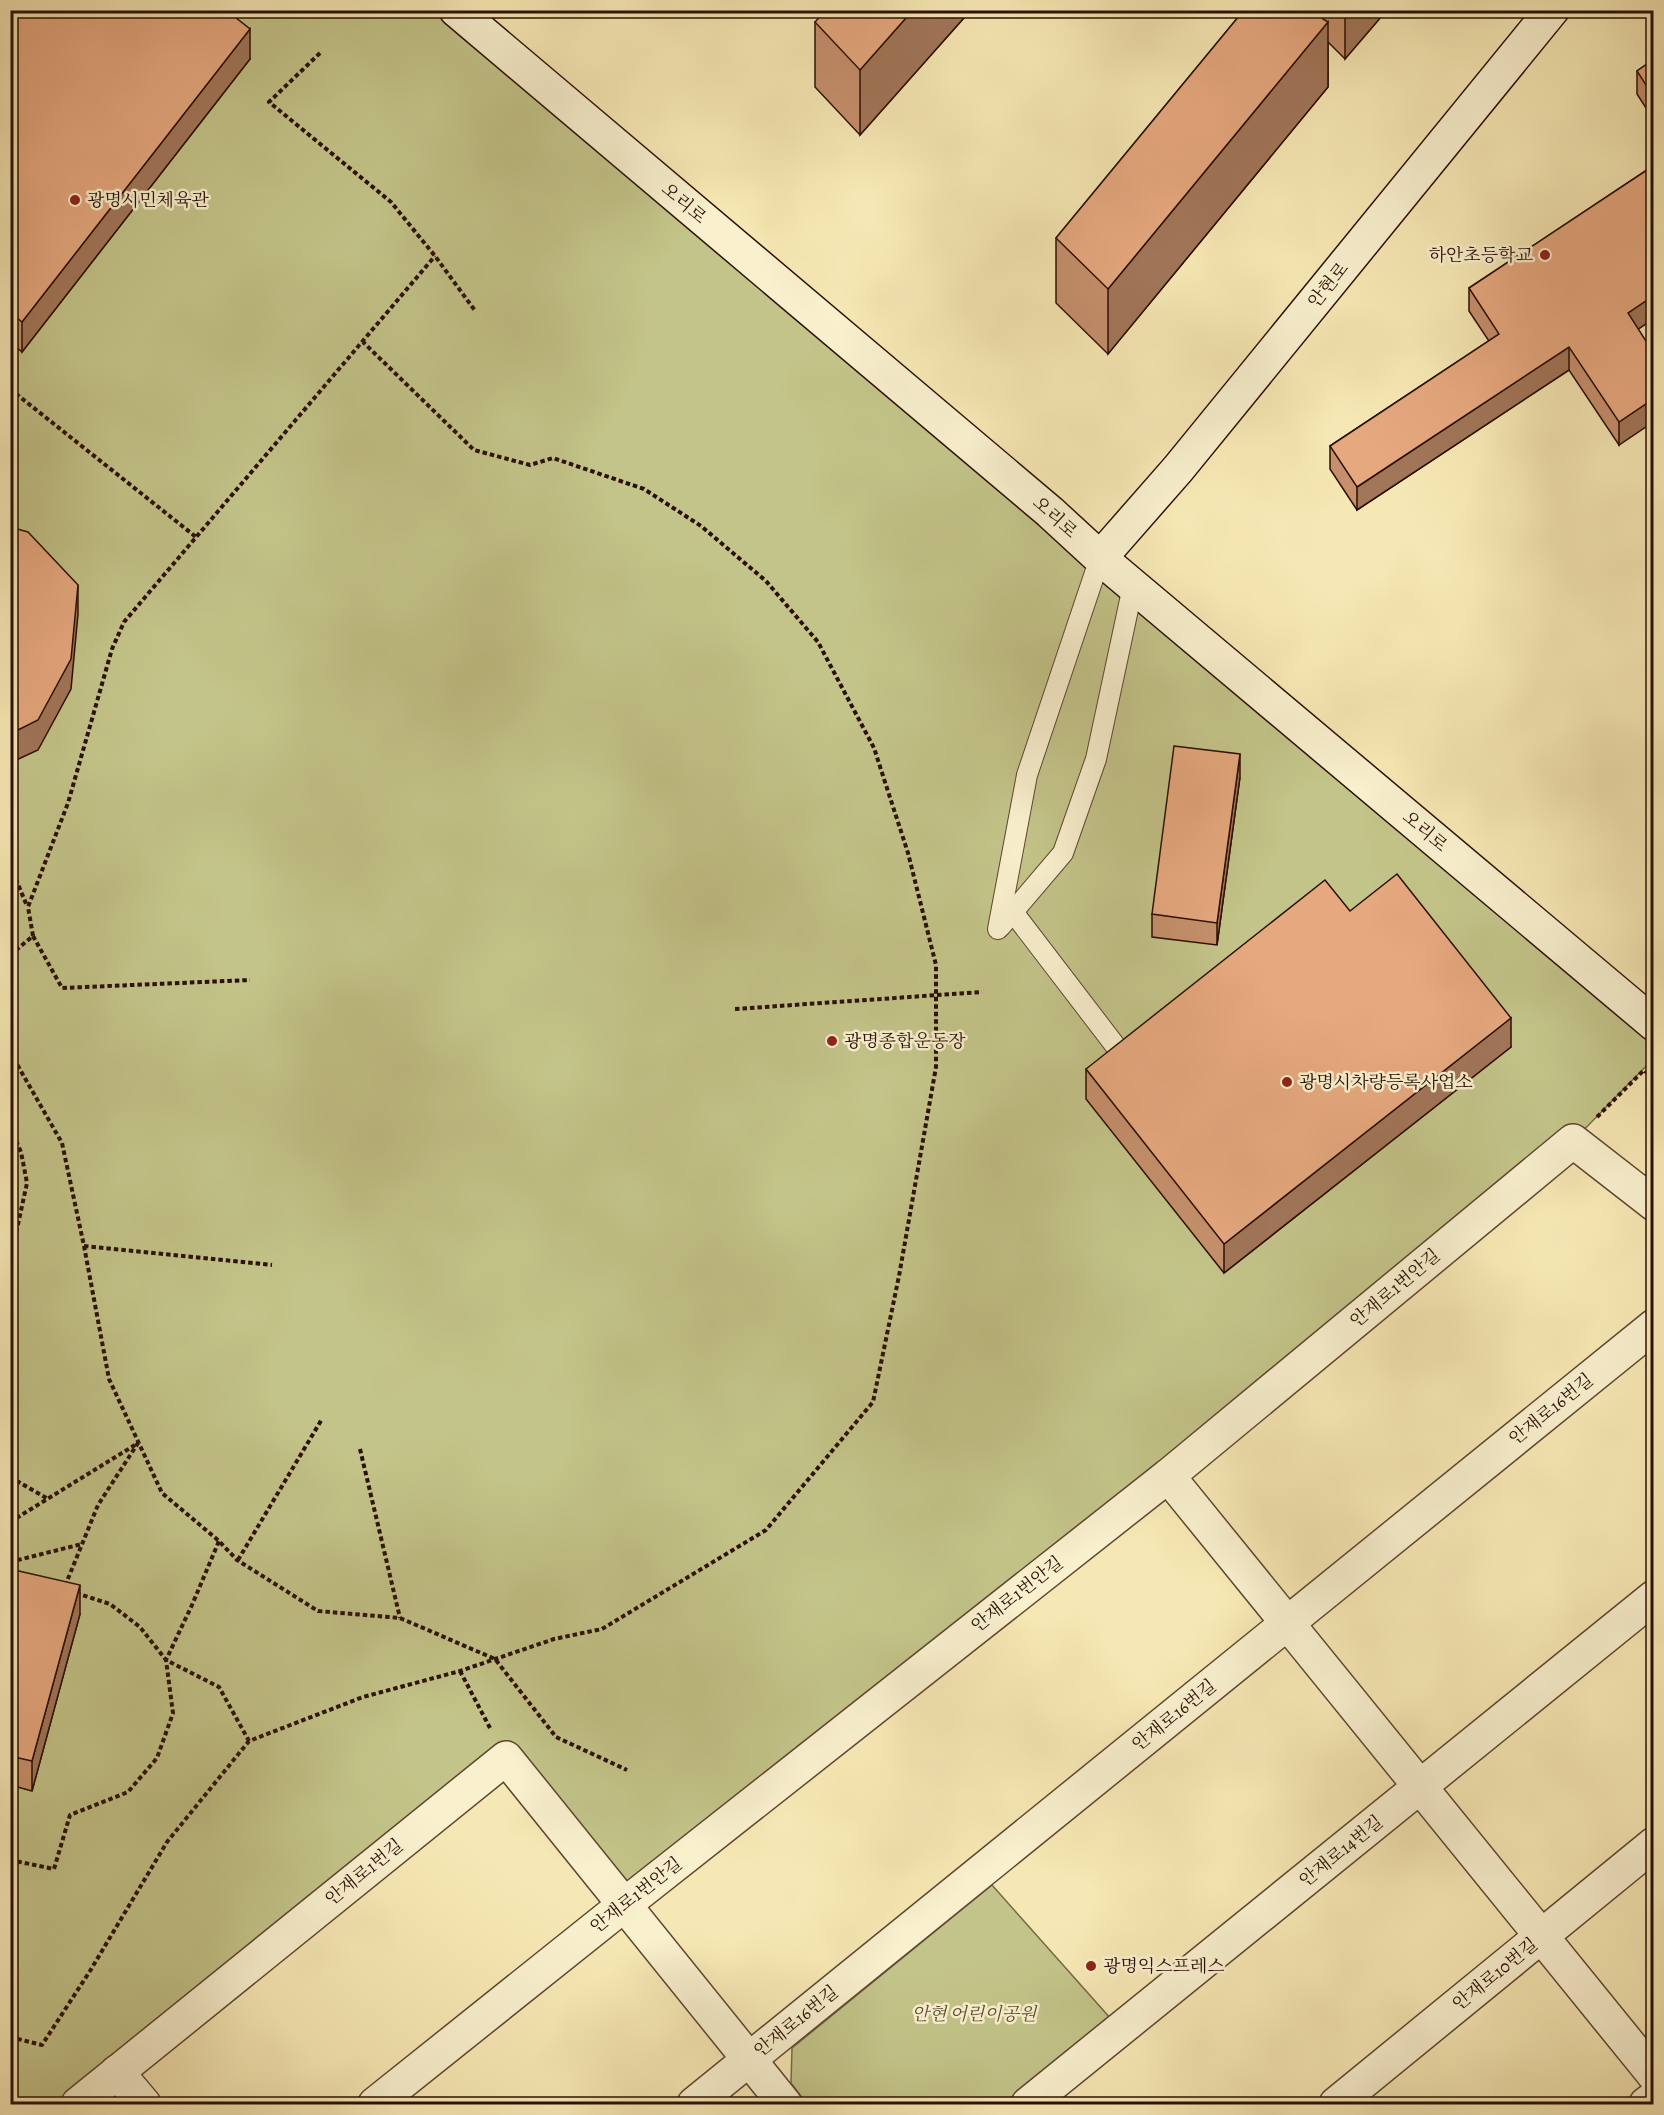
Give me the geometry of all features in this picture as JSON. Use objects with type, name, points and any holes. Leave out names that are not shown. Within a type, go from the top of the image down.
[{"type":"street","name":"오리로","points":[[456,10],[1050,512],[1133,586],[1653,1024]]},
{"type":"street","name":"안현로","points":[[1100,558],[1178,469],[1552,10]]},
{"type":"street","points":[[1573,1141],[1653,1204]]},
{"type":"street","name":"안재로1번안길","points":[[375,2104],[1168,1476],[1573,1141]]},
{"type":"street","name":"안재로16번길","points":[[694,2104],[1653,1326]]},
{"type":"street","points":[[1168,1476],[1653,2075]]},
{"type":"street","name":"안재로14번길","points":[[1028,2104],[1653,1597]]},
{"type":"street","points":[[506,1758],[785,2104]]},
{"type":"street","name":"안재로1번길","points":[[78,2104],[506,1758]]},
{"type":"street","name":"안재로10번길","points":[[1336,2104],[1653,1844]]},
{"type":"street","points":[[117,2072],[144,2104]]},
{"type":"street","points":[[1646,2104],[1653,2098]]},
{"type":"lane","points":[[1100,558],[1027,775],[998,929],[1064,853],[1096,759],[1133,586]]},
{"type":"lane","points":[[1013,912],[1130,1065]]},
{"type":"path","points":[[320,53],[269,102],[390,202],[435,256],[476,312]]},
{"type":"path","points":[[28,907],[68,802],[112,649],[124,622],[435,256]]},
{"type":"path","points":[[10,2037],[42,2045],[90,1971],[167,1842],[249,1741],[363,1697],[460,1671],[554,1640],[602,1629],[766,1530],[873,1402],[899,1276],[936,1066],[936,965],[908,853],[874,748],[818,642],[766,581],[700,526],[644,489],[553,458],[530,465],[474,450],[363,342]]},
{"type":"path","points":[[10,389],[196,537]]},
{"type":"path","points":[[10,865],[28,907],[33,936],[62,988],[250,980]]},
{"type":"path","points":[[10,956],[33,936]]},
{"type":"path","points":[[735,1009],[982,992]]},
{"type":"path","points":[[10,1052],[62,1143],[109,1379],[162,1493],[219,1541],[237,1560],[318,1611],[400,1618],[495,1659],[556,1737],[627,1770]]},
{"type":"path","points":[[1573,1141],[1644,1070],[1653,1079]]},
{"type":"path","points":[[10,1127],[21,1152],[27,1183],[10,1261]]},
{"type":"path","points":[[84,1246],[272,1265]]},
{"type":"path","points":[[237,1560],[322,1419]]},
{"type":"path","points":[[10,1522],[138,1443]]},
{"type":"path","points":[[64,1589],[98,1505],[138,1443]]},
{"type":"path","points":[[360,1449],[400,1618]]},
{"type":"path","points":[[10,1477],[48,1499]]},
{"type":"path","points":[[10,1860],[54,1869],[70,1815],[128,1792],[157,1758],[173,1713],[166,1660],[219,1541]]},
{"type":"path","points":[[10,1562],[82,1544]]},
{"type":"path","points":[[75,1593],[110,1604],[140,1627],[166,1660],[219,1687],[249,1741]]},
{"type":"path","points":[[460,1671],[506,1758]]},
{"type":"green space","name":"광명종합운동장","points":[[11,11],[456,11],[1653,1024],[1653,1059],[1573,1141],[624,1905],[506,1759],[78,2104],[11,2104]]},
{"type":"green space","name":"안현 어린이공원","points":[[992,1885],[1111,2019],[1003,2104],[807,2104],[791,2083],[792,2048]]},
{"type":"building","name":"광명시민체육관","points":[[10,10],[226,10],[250,29],[22,322],[10,312]]},
{"type":"building","points":[[826,10],[913,10],[860,70],[815,22]]},
{"type":"building","points":[[1244,10],[1309,10],[1328,22],[1108,289],[1056,238]]},
{"type":"building","points":[[1653,60],[1653,96],[1637,71]]},
{"type":"building","points":[[1653,166],[1653,296],[1628,313],[1653,352],[1653,399],[1619,422],[1569,347],[1357,487],[1330,446],[1499,334],[1469,288]]},
{"type":"building","points":[[10,527],[28,532],[78,585],[71,659],[38,720],[10,734]]},
{"type":"building","points":[[1174,746],[1240,754],[1217,923],[1152,914]]},
{"type":"building","name":"광명시차량등록사업소","points":[[1397,874],[1511,1018],[1224,1244],[1086,1069],[1325,880],[1350,911]]},
{"type":"building","points":[[10,1569],[80,1585],[32,1761],[10,1756]]},
{"type":"place","name":"광명시민체육관","points":[[75,200]]},
{"type":"place","name":"하안초등학교","points":[[1545,255]]},
{"type":"place","name":"광명종합운동장","points":[[832,1041]]},
{"type":"place","name":"광명시차량등록사업소","points":[[1287,1082]]},
{"type":"place","name":"광명익스프레스","points":[[1091,1966]]}]
